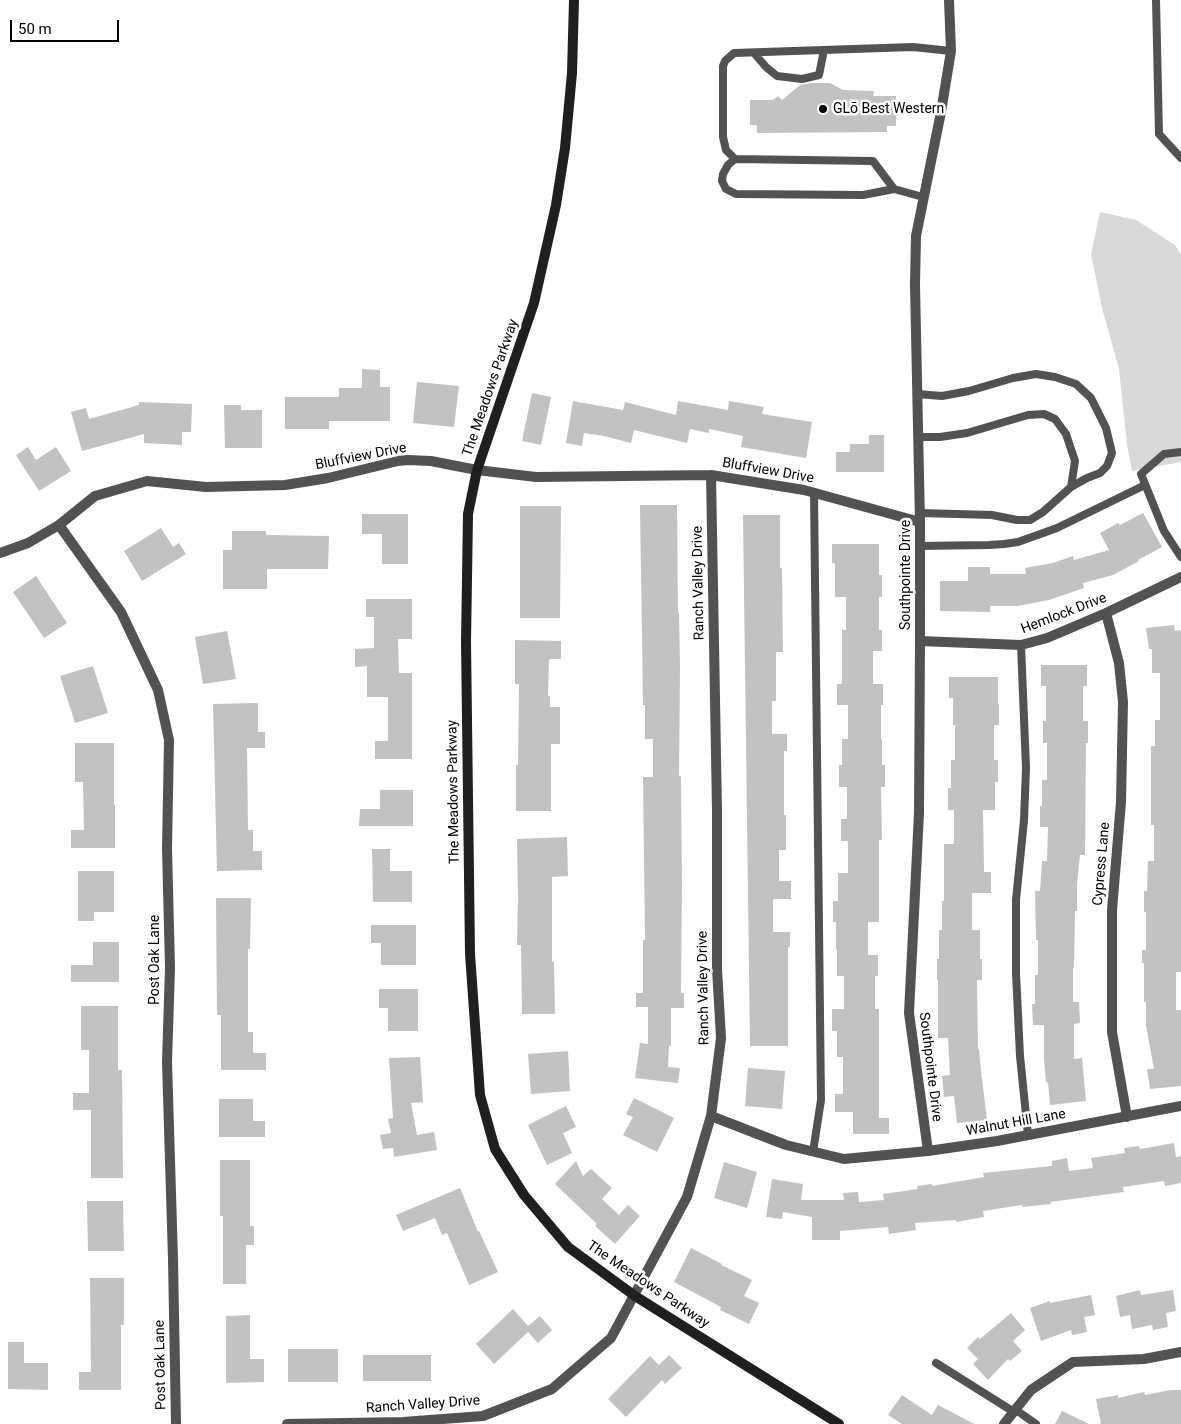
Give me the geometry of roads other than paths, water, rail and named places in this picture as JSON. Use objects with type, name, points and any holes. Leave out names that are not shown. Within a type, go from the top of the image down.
[{"type":"street","name":"The Meadows Parkway","points":[[574,0],[572,73],[565,148],[556,205],[534,304],[477,470],[468,514],[466,642],[470,954],[480,1095],[494,1149],[524,1195],[568,1247],[635,1296],[839,1424]]},
{"type":"street","name":"Southpointe Drive","points":[[928,1152],[909,1013],[919,813],[920,517],[915,285],[916,236],[941,112],[951,51],[949,0]]},
{"type":"street","name":"Bluffview Drive","points":[[0,553],[28,543],[59,525],[95,496],[147,481],[206,487],[285,485],[328,478],[408,460],[431,461],[477,470],[536,477],[711,475],[814,493],[920,517]]},
{"type":"street","name":"Ranch Valley Drive","points":[[287,1424],[403,1422],[483,1416],[552,1389],[611,1338],[687,1197],[711,1116],[720,1038],[717,969],[717,811],[711,475]]},
{"type":"street","name":"Post Oak Lane","points":[[59,525],[121,612],[158,690],[169,740],[167,848],[170,968],[166,1062],[173,1249],[176,1424]]},
{"type":"street","name":"Hemlock Drive","points":[[920,641],[1021,645],[1047,638],[1106,613],[1181,577]]},
{"type":"street","name":"Cypress Lane","points":[[1106,613],[1118,663],[1123,702],[1121,802],[1112,910],[1112,1032],[1127,1117]]},
{"type":"street","name":"Walnut Hill Lane","points":[[711,1116],[786,1145],[844,1159],[928,1152],[1181,1106]]},
{"type":"street","points":[[1004,1424],[1031,1390],[1073,1362],[1144,1359],[1181,1352]]},
{"type":"lane","points":[[1156,0],[1159,134],[1181,158]]},
{"type":"lane","points":[[735,159],[726,150],[723,137],[723,66],[734,53],[913,47],[951,51]]},
{"type":"lane","points":[[754,52],[766,67],[777,76],[802,79],[819,75],[824,50]]},
{"type":"lane","points":[[894,189],[873,161],[735,159],[728,165],[723,174],[722,181],[726,190],[736,194],[863,195],[894,189],[924,197]]},
{"type":"lane","points":[[917,394],[942,396],[1036,374],[1055,377],[1076,384],[1091,398],[1106,428],[1112,453],[1108,466],[1100,473],[1071,487],[1030,520],[1017,520],[992,515],[920,517]]},
{"type":"lane","points":[[918,437],[967,434],[1028,415],[1044,414],[1055,419],[1066,434],[1075,461],[1071,487]]},
{"type":"lane","points":[[1181,452],[1164,454],[1141,474],[1164,530],[1181,557]]},
{"type":"lane","points":[[920,546],[989,545],[1018,542],[1057,528],[1145,485]]},
{"type":"lane","points":[[813,1152],[821,1100],[814,493]]},
{"type":"lane","points":[[1021,645],[1026,768],[1024,820],[1016,900],[1016,973],[1020,1056],[1028,1135]]},
{"type":"lane","points":[[936,1363],[1036,1424]]},
{"type":"place","name":"GLō Best Western","points":[[823,109]]}]
